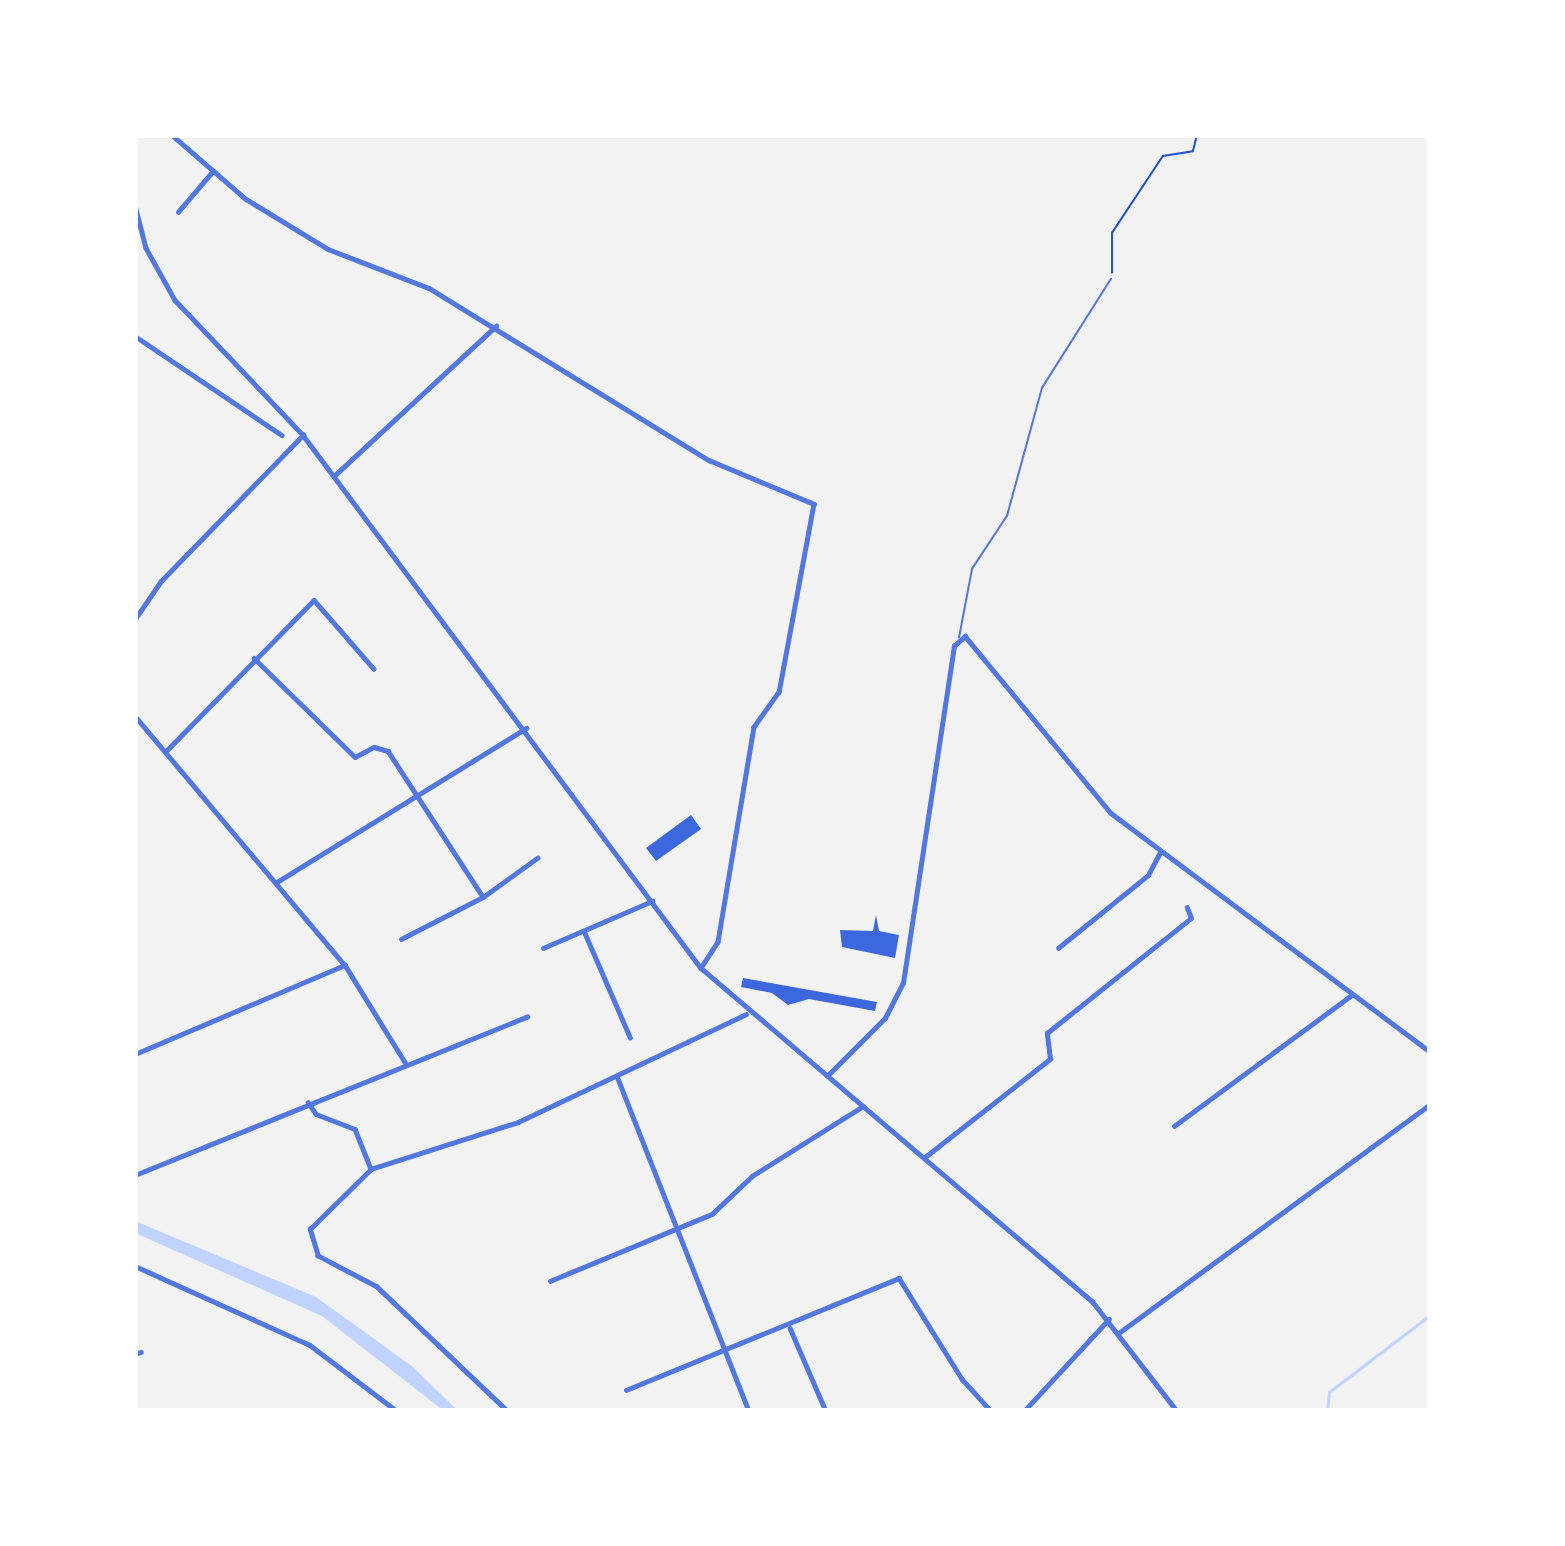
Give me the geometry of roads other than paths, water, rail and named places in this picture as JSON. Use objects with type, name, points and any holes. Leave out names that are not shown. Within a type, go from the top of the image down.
[{"type":"street","points":[[172,135],[213,171],[328,249],[429,288],[709,460],[814,504],[779,692],[754,727],[711,957],[701,968]]},
{"type":"street","points":[[178,212],[213,171]]},
{"type":"street","points":[[135,205],[146,248],[175,300],[303,435],[701,968],[746,1014],[925,1157],[1109,1319],[1177,1411]]},
{"type":"street","points":[[334,476],[496,326]]},
{"type":"street","points":[[135,336],[282,435]]},
{"type":"street","points":[[135,619],[161,581],[303,435]]},
{"type":"street","points":[[166,751],[314,600],[374,669]]},
{"type":"street","points":[[827,1076],[885,1018],[903,983],[959,638],[973,640],[1016,688],[1100,801],[1160,852],[1430,1052]]},
{"type":"street","points":[[254,658],[355,757],[382,747],[420,793],[483,897]]},
{"type":"street","points":[[135,716],[345,965],[405,1062]]},
{"type":"street","points":[[277,882],[526,728]]},
{"type":"street","points":[[1058,948],[1148,875],[1160,852]]},
{"type":"street","points":[[401,939],[483,897],[537,858]]},
{"type":"street","points":[[543,948],[652,901]]},
{"type":"street","points":[[925,1157],[1050,1059],[1047,1033],[1191,918],[1187,908]]},
{"type":"street","points":[[584,932],[630,1037]]},
{"type":"street","points":[[135,1054],[345,965]]},
{"type":"street","points":[[1174,1126],[1352,995]]},
{"type":"street","points":[[507,1411],[392,1299],[310,1246],[310,1229],[370,1169],[518,1122],[746,1014]]},
{"type":"street","points":[[135,1175],[405,1062],[527,1017]]},
{"type":"street","points":[[616,1074],[749,1411]]},
{"type":"street","points":[[308,1102],[316,1114],[355,1129],[370,1169]]},
{"type":"street","points":[[1120,1332],[1430,1104]]},
{"type":"street","points":[[550,1281],[678,1231],[863,1106]]},
{"type":"street","points":[[135,1266],[310,1345],[397,1411]]},
{"type":"street","points":[[626,1390],[790,1328],[899,1278],[962,1379],[991,1411]]},
{"type":"street","points":[[1024,1411],[1109,1319]]},
{"type":"street","points":[[790,1328],[826,1411]]},
{"type":"lane","points":[[959,638],[972,569],[1007,517],[1042,388],[1111,279]]},
{"type":"water","points":[[135,1221],[316,1297],[413,1367],[458,1411],[444,1411],[322,1316],[135,1233]]},
{"type":"waterway","points":[[1327,1411],[1329,1392],[1430,1315]]}]
